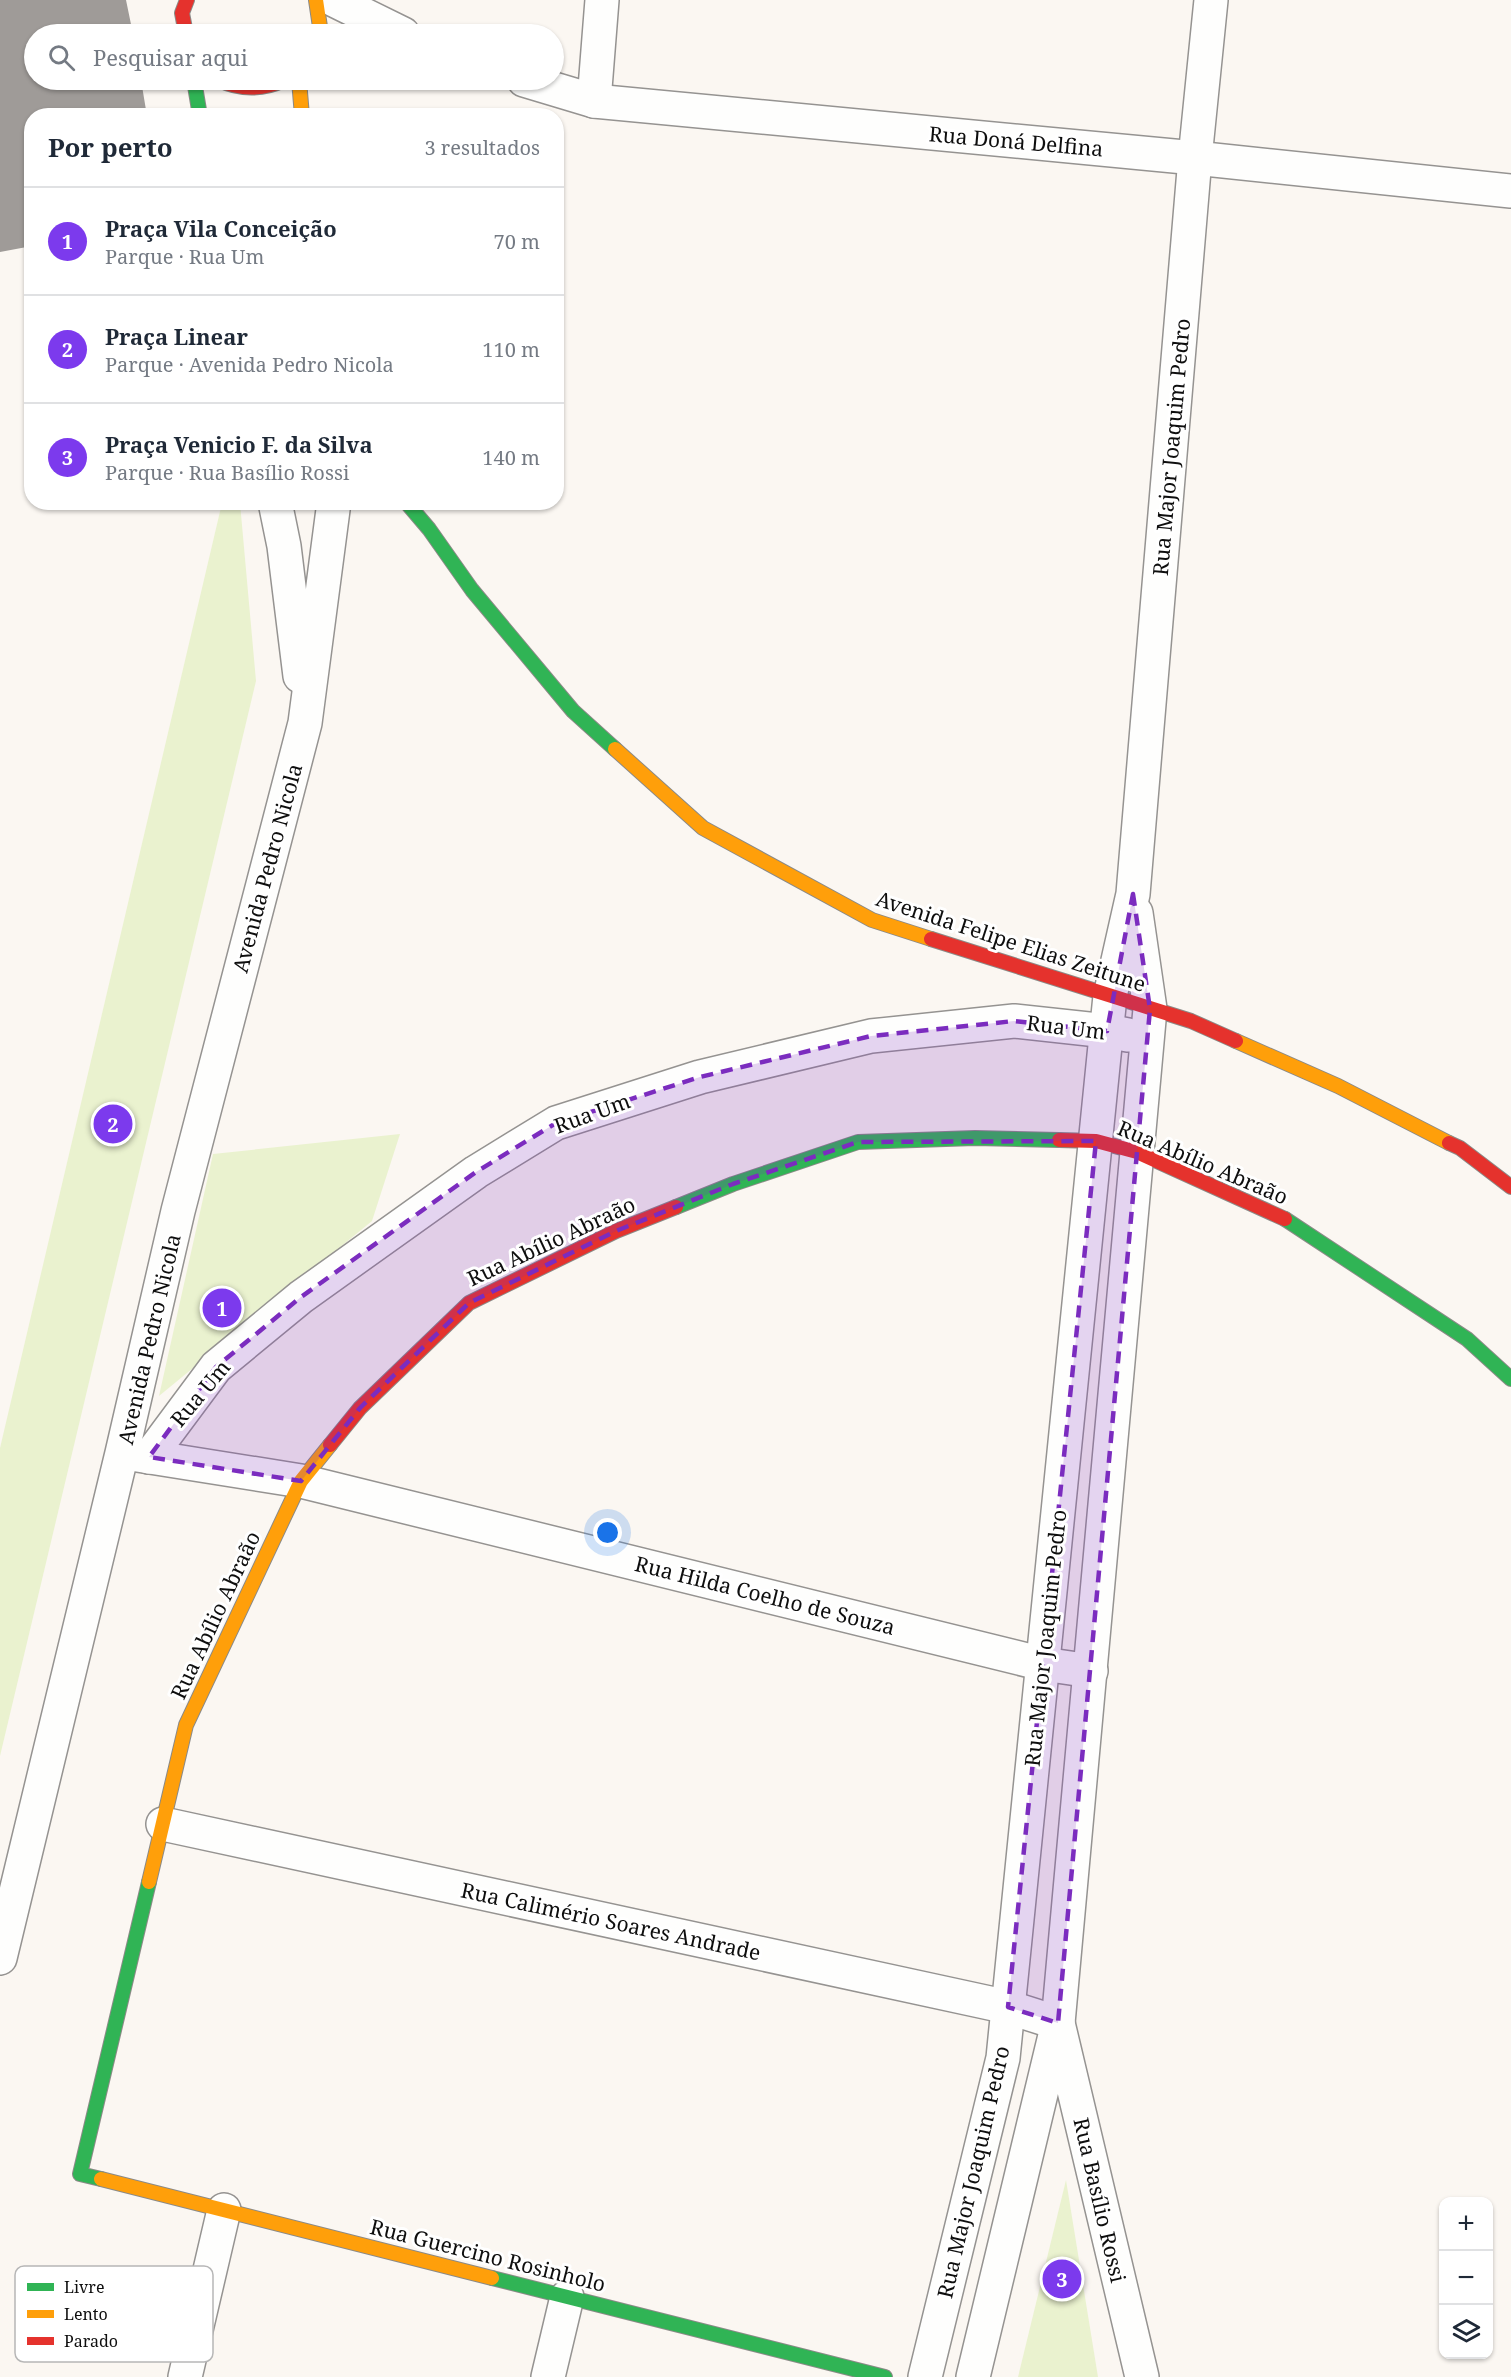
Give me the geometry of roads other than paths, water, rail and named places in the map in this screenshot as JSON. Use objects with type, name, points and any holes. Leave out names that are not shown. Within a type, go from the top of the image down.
[{"type":"street","points":[[316,0],[320,24]]},
{"type":"street","points":[[334,0],[383,24]]},
{"type":"street","points":[[594,101],[602,0]]},
{"type":"street","name":"Rua Major Joaquim Pedro","points":[[925,2377],[1003,2058],[1110,996],[1133,894],[1195,158],[1211,0]]},
{"type":"street","points":[[185,4],[186,24]]},
{"type":"street","points":[[196,90],[199,108]]},
{"type":"street","points":[[300,90],[301,108]]},
{"type":"street","name":"Rua Doná Delfina","points":[[557,90],[594,101],[1195,158],[1511,191]]},
{"type":"street","name":"Avenida Pedro Nicola","points":[[277,510],[284,546],[305,723]]},
{"type":"street","name":"Avenida Pedro Nicola","points":[[0,1958],[136,1455],[178,1211],[305,723],[333,510]]},
{"type":"street","points":[[413,510],[429,529]]},
{"type":"street","points":[[421,510],[429,529]]},
{"type":"street","name":"Avenida Felipe Elias Zeitune","points":[[429,529],[472,590],[573,711],[704,828],[872,920],[1110,996],[1149,1024],[1191,1021],[1338,1086],[1460,1148],[1511,1187]]},
{"type":"street","name":"Rua Major Joaquim Pedro","points":[[973,2377],[1058,2023],[1149,1024],[1133,894]]},
{"type":"street","name":"Rua Um","points":[[136,1455],[216,1367],[301,1297],[476,1172],[556,1123],[700,1077],[871,1036],[1014,1020],[1107,1031],[1149,1024]]},
{"type":"street","name":"Rua Abílio Abraão","points":[[80,2174],[186,1725],[301,1482],[360,1408],[469,1303],[616,1231],[733,1184],[858,1142],[975,1138],[1096,1140],[1137,1152],[1279,1215],[1467,1339],[1511,1379]]},
{"type":"street","name":"Rua Hilda Coelho de Souza","points":[[136,1455],[301,1482],[1043,1664],[1091,1671]]},
{"type":"street","name":"Rua Calimério Soares Andrade","points":[[163,1824],[1008,2007],[1058,2023]]},
{"type":"street","name":"Rua Basílio Rossi","points":[[1058,2023],[1142,2377]]},
{"type":"street","name":"Rua Guercino Rosinholo","points":[[80,2174],[885,2377]]},
{"type":"street","points":[[211,2266],[224,2210]]},
{"type":"street","points":[[549,2377],[567,2297]]},
{"type":"street","points":[[185,2377],[189,2362]]},
{"type":"place","name":"Praça Linear","points":[[113,1124]]},
{"type":"place","name":"Praça Vila Conceição","points":[[222,1308]]},
{"type":"place","name":"Praça Venicio F. da Silva","points":[[1062,2279]]}]
